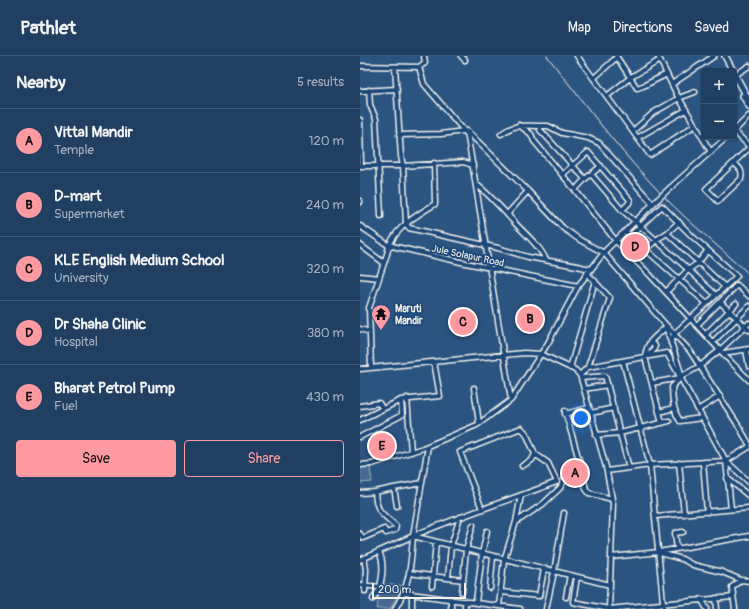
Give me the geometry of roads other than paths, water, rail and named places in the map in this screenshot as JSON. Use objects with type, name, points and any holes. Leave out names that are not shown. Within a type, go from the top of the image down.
[{"type":"main road","points":[[722,56],[728,68]]},
{"type":"main road","points":[[725,56],[731,68]]},
{"type":"main road","points":[[737,80],[749,100]]},
{"type":"main road","points":[[737,81],[749,106]]},
{"type":"street","points":[[360,66],[419,67],[425,63],[424,56]]},
{"type":"street","points":[[461,56],[465,60]]},
{"type":"street","points":[[577,56],[650,155],[695,126]]},
{"type":"street","points":[[672,84],[714,56]]},
{"type":"street","points":[[594,78],[617,57],[637,88],[667,74]]},
{"type":"street","points":[[607,96],[659,58],[679,98],[711,152]]},
{"type":"street","points":[[737,73],[749,66]]},
{"type":"street","points":[[395,67],[406,223],[409,228],[413,230],[589,271],[595,281],[610,298],[588,367],[580,376]]},
{"type":"street","points":[[419,67],[424,84],[468,135]]},
{"type":"street","points":[[360,90],[396,89]]},
{"type":"street","points":[[369,90],[370,105],[376,119],[381,216]]},
{"type":"street","points":[[633,131],[653,113],[679,98],[695,92]]},
{"type":"street","points":[[637,138],[686,110]]},
{"type":"street","points":[[737,128],[749,116]]},
{"type":"street","points":[[360,120],[360,166],[403,166],[463,162],[473,165]]},
{"type":"street","points":[[519,126],[531,134],[534,141],[616,241],[749,380]]},
{"type":"street","points":[[501,134],[512,127],[519,126],[540,128],[548,126],[562,133],[588,138],[599,143],[655,203]]},
{"type":"street","points":[[531,134],[540,128]]},
{"type":"street","points":[[540,128],[585,179]]},
{"type":"street","points":[[399,135],[441,134],[464,131]]},
{"type":"street","points":[[512,400],[467,131],[563,228],[580,240],[604,253],[665,325],[690,351],[720,396],[749,445],[726,461],[650,465],[607,471]]},
{"type":"street","points":[[734,163],[740,168],[742,174],[741,179],[718,201],[706,189],[749,147],[737,134]]},
{"type":"street","points":[[360,465],[372,464],[428,446],[479,423],[512,400],[548,344],[578,286],[589,271],[604,253],[671,187],[722,141]]},
{"type":"street","points":[[562,175],[588,152],[630,200],[622,210]]},
{"type":"street","points":[[371,367],[369,308],[384,263],[388,245],[406,223],[435,204],[434,163]]},
{"type":"street","points":[[575,190],[585,179],[601,166]]},
{"type":"street","points":[[591,174],[622,210],[716,295]]},
{"type":"street","points":[[476,184],[487,193],[534,243],[544,255],[546,260]]},
{"type":"street","points":[[508,215],[528,191]]},
{"type":"street","points":[[630,236],[662,206],[737,276],[674,334],[671,343]]},
{"type":"street","points":[[635,260],[656,240],[667,233],[679,222]]},
{"type":"street","name":"Jule Solapur Road","points":[[360,226],[388,245],[490,269],[578,286]]},
{"type":"street","points":[[626,231],[707,304]]},
{"type":"street","points":[[667,233],[725,287]]},
{"type":"street","points":[[360,245],[384,263]]},
{"type":"street","points":[[666,292],[688,270],[698,263],[708,250]]},
{"type":"street","points":[[360,276],[379,278]]},
{"type":"street","points":[[570,368],[595,281]]},
{"type":"street","points":[[697,324],[737,285],[749,296]]},
{"type":"street","points":[[720,302],[747,325],[749,330]]},
{"type":"street","points":[[706,334],[736,304]]},
{"type":"street","points":[[713,342],[749,306]]},
{"type":"street","points":[[662,423],[645,357],[646,348],[654,337],[660,333],[665,325]]},
{"type":"street","points":[[665,325],[681,377]]},
{"type":"street","points":[[702,418],[680,421],[676,416],[674,408],[672,387],[681,377],[722,352],[747,325]]},
{"type":"street","points":[[360,329],[370,332]]},
{"type":"street","points":[[645,357],[653,351],[655,346],[650,342]]},
{"type":"street","points":[[722,352],[748,350],[749,367],[739,369]]},
{"type":"street","points":[[360,369],[524,353],[541,354],[575,370],[580,376],[591,413],[607,471],[612,499],[613,530],[609,609]]},
{"type":"street","points":[[588,367],[667,353],[726,461],[749,482]]},
{"type":"street","points":[[623,361],[650,465],[663,602],[665,609]]},
{"type":"street","points":[[360,420],[382,408],[407,398],[440,396],[434,362]]},
{"type":"street","points":[[580,376],[605,376],[629,468]]},
{"type":"street","points":[[652,383],[681,377]]},
{"type":"street","points":[[584,389],[608,385]]},
{"type":"street","points":[[474,388],[479,423]]},
{"type":"street","points":[[698,410],[720,396]]},
{"type":"street","points":[[407,398],[411,452]]},
{"type":"street","points":[[360,437],[402,415],[401,400]]},
{"type":"street","points":[[360,406],[379,403],[382,408]]},
{"type":"street","points":[[589,408],[565,412],[586,489],[589,493],[612,499]]},
{"type":"street","points":[[591,413],[614,408]]},
{"type":"street","points":[[659,412],[674,408]]},
{"type":"street","points":[[596,435],[620,433],[669,421]]},
{"type":"street","points":[[365,591],[366,568],[362,559],[460,517],[557,482],[548,463],[535,454],[526,433],[522,428],[460,452],[482,509]]},
{"type":"street","points":[[395,609],[404,593],[409,573],[413,536],[428,446]]},
{"type":"street","points":[[522,466],[532,460],[535,454]]},
{"type":"street","points":[[726,461],[731,509]]},
{"type":"street","points":[[703,462],[707,512]]},
{"type":"street","points":[[679,463],[684,514]]},
{"type":"street","points":[[516,522],[543,504],[560,488],[569,471],[581,467]]},
{"type":"street","points":[[727,478],[749,496]]},
{"type":"street","points":[[360,493],[375,492],[422,483]]},
{"type":"street","points":[[394,488],[397,506]]},
{"type":"street","points":[[360,534],[363,538],[384,529],[386,533],[395,530],[396,526],[381,512],[376,505],[375,492]]},
{"type":"street","points":[[496,607],[501,592],[504,560],[516,522],[521,495]]},
{"type":"street","points":[[655,516],[749,508]]},
{"type":"street","points":[[546,609],[564,512]]},
{"type":"street","points":[[448,578],[451,546],[460,517]]},
{"type":"street","points":[[462,592],[466,550],[473,525]]},
{"type":"street","points":[[478,609],[482,554],[487,531]]},
{"type":"street","points":[[677,549],[675,533],[683,532]]},
{"type":"street","points":[[413,536],[504,560],[610,585]]},
{"type":"street","points":[[611,557],[659,552],[749,536]]},
{"type":"street","points":[[432,586],[436,542]]},
{"type":"street","points":[[373,599],[374,595],[379,591],[382,576],[382,558],[379,552]]},
{"type":"street","points":[[659,552],[693,565],[722,572],[741,580],[749,581]]},
{"type":"street","points":[[490,588],[493,557]]},
{"type":"street","points":[[501,592],[539,596],[544,569]]},
{"type":"street","points":[[409,573],[463,580]]},
{"type":"street","points":[[566,597],[570,576]]},
{"type":"street","points":[[577,577],[573,602],[609,609],[640,607],[663,602],[733,597]]},
{"type":"street","points":[[736,609],[732,587],[741,580]]},
{"type":"street","points":[[360,585],[380,587]]},
{"type":"street","points":[[404,593],[465,601],[496,607],[520,609]]},
{"type":"street","points":[[412,594],[412,609]]},
{"type":"street","points":[[716,598],[717,609]]},
{"type":"street","points":[[451,599],[451,609]]},
{"type":"street","points":[[701,599],[707,609]]},
{"type":"street","points":[[465,601],[465,609]]},
{"type":"railway","points":[[547,56],[610,137],[662,195],[749,274]]},
{"type":"place","name":"Dr Shaha Clinic","points":[[635,247]]},
{"type":"place","name":"D-mart","points":[[530,319]]},
{"type":"place","name":"KLE English Medium School","points":[[463,322]]},
{"type":"place","name":"Maruti Mandir","points":[[381,331]]},
{"type":"place","name":"Bharat Petrol Pump","points":[[382,446]]},
{"type":"place","name":"Vittal Mandir","points":[[575,473]]}]
